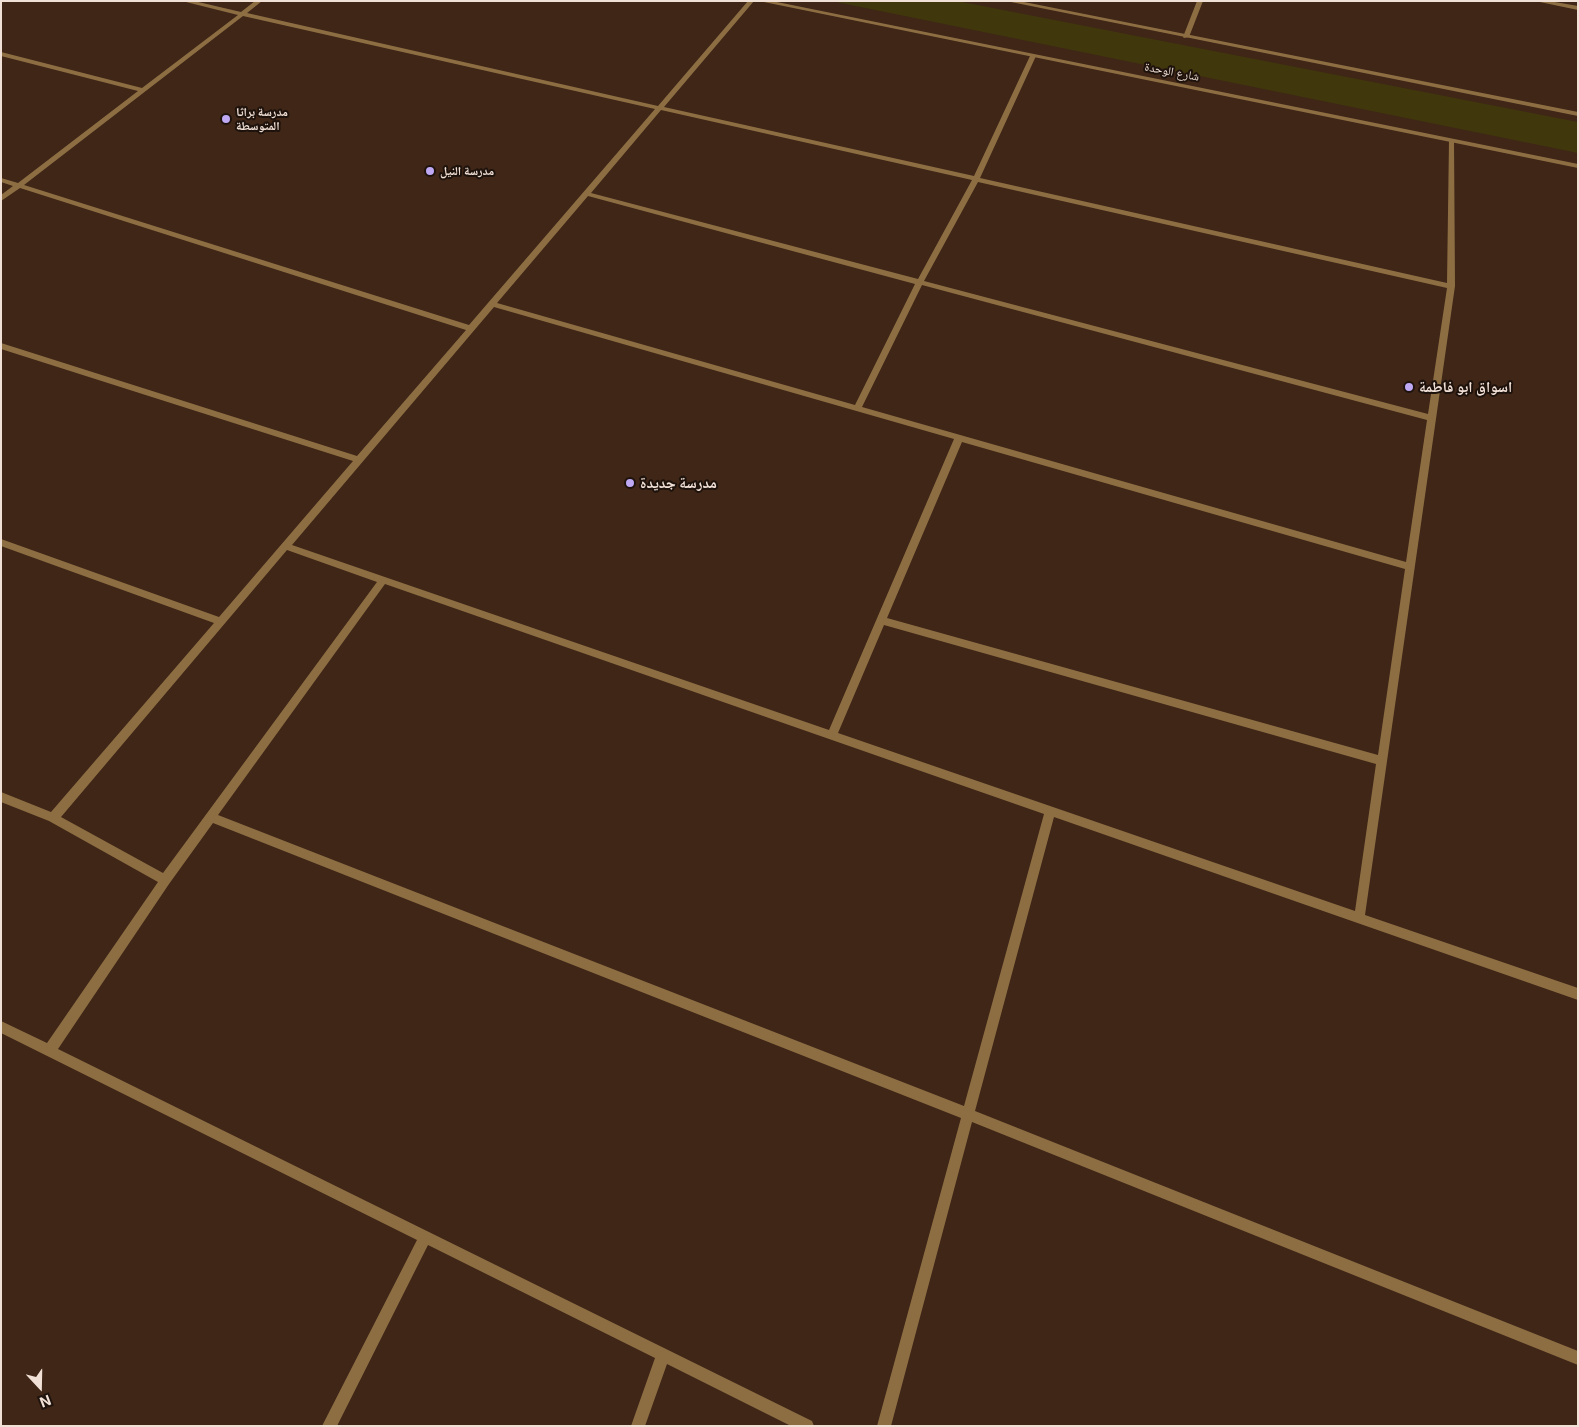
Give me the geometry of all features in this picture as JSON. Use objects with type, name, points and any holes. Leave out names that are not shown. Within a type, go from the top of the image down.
[{"type":"street","points":[[185,1],[1451,286]]},
{"type":"street","points":[[1,199],[259,1]]},
{"type":"street","points":[[54,818],[752,1]]},
{"type":"street","name":"شارع الوحدة","points":[[762,1],[1578,166]]},
{"type":"street","points":[[1009,1],[1578,114]]},
{"type":"street","points":[[1186,37],[1200,1]]},
{"type":"street","points":[[1538,1],[1578,8]]},
{"type":"street","points":[[1,54],[143,90]]},
{"type":"street","points":[[857,409],[920,282],[976,179],[1033,56]]},
{"type":"street","points":[[1359,918],[1451,286],[1452,140]]},
{"type":"street","points":[[1,180],[472,328]]},
{"type":"street","points":[[587,194],[1432,418]]},
{"type":"street","points":[[492,304],[1410,567]]},
{"type":"street","points":[[1,346],[360,460]]},
{"type":"street","points":[[832,736],[959,438]]},
{"type":"street","points":[[1,542],[221,622]]},
{"type":"street","points":[[285,546],[1578,994]]},
{"type":"street","points":[[49,1051],[165,880],[383,580]]},
{"type":"street","points":[[881,620],[1382,761]]},
{"type":"street","points":[[1,797],[54,818],[165,880]]},
{"type":"street","points":[[884,1426],[1050,812]]},
{"type":"street","points":[[210,818],[968,1114],[1578,1358]]},
{"type":"street","points":[[1,1027],[807,1426]]},
{"type":"street","points":[[329,1426],[426,1236]]},
{"type":"street","points":[[638,1426],[663,1355]]},
{"type":"shaded area","points":[[831,1],[957,1],[1578,122],[1578,153]]},
{"type":"place","name":"مدرسة براثا المتوسطة","points":[[226,119]]},
{"type":"place","name":"مدرسة النيل","points":[[430,171]]},
{"type":"place","name":"اسواق ابو فاطمة","points":[[1409,387]]},
{"type":"place","name":"مدرسة جديدة","points":[[630,483]]}]
